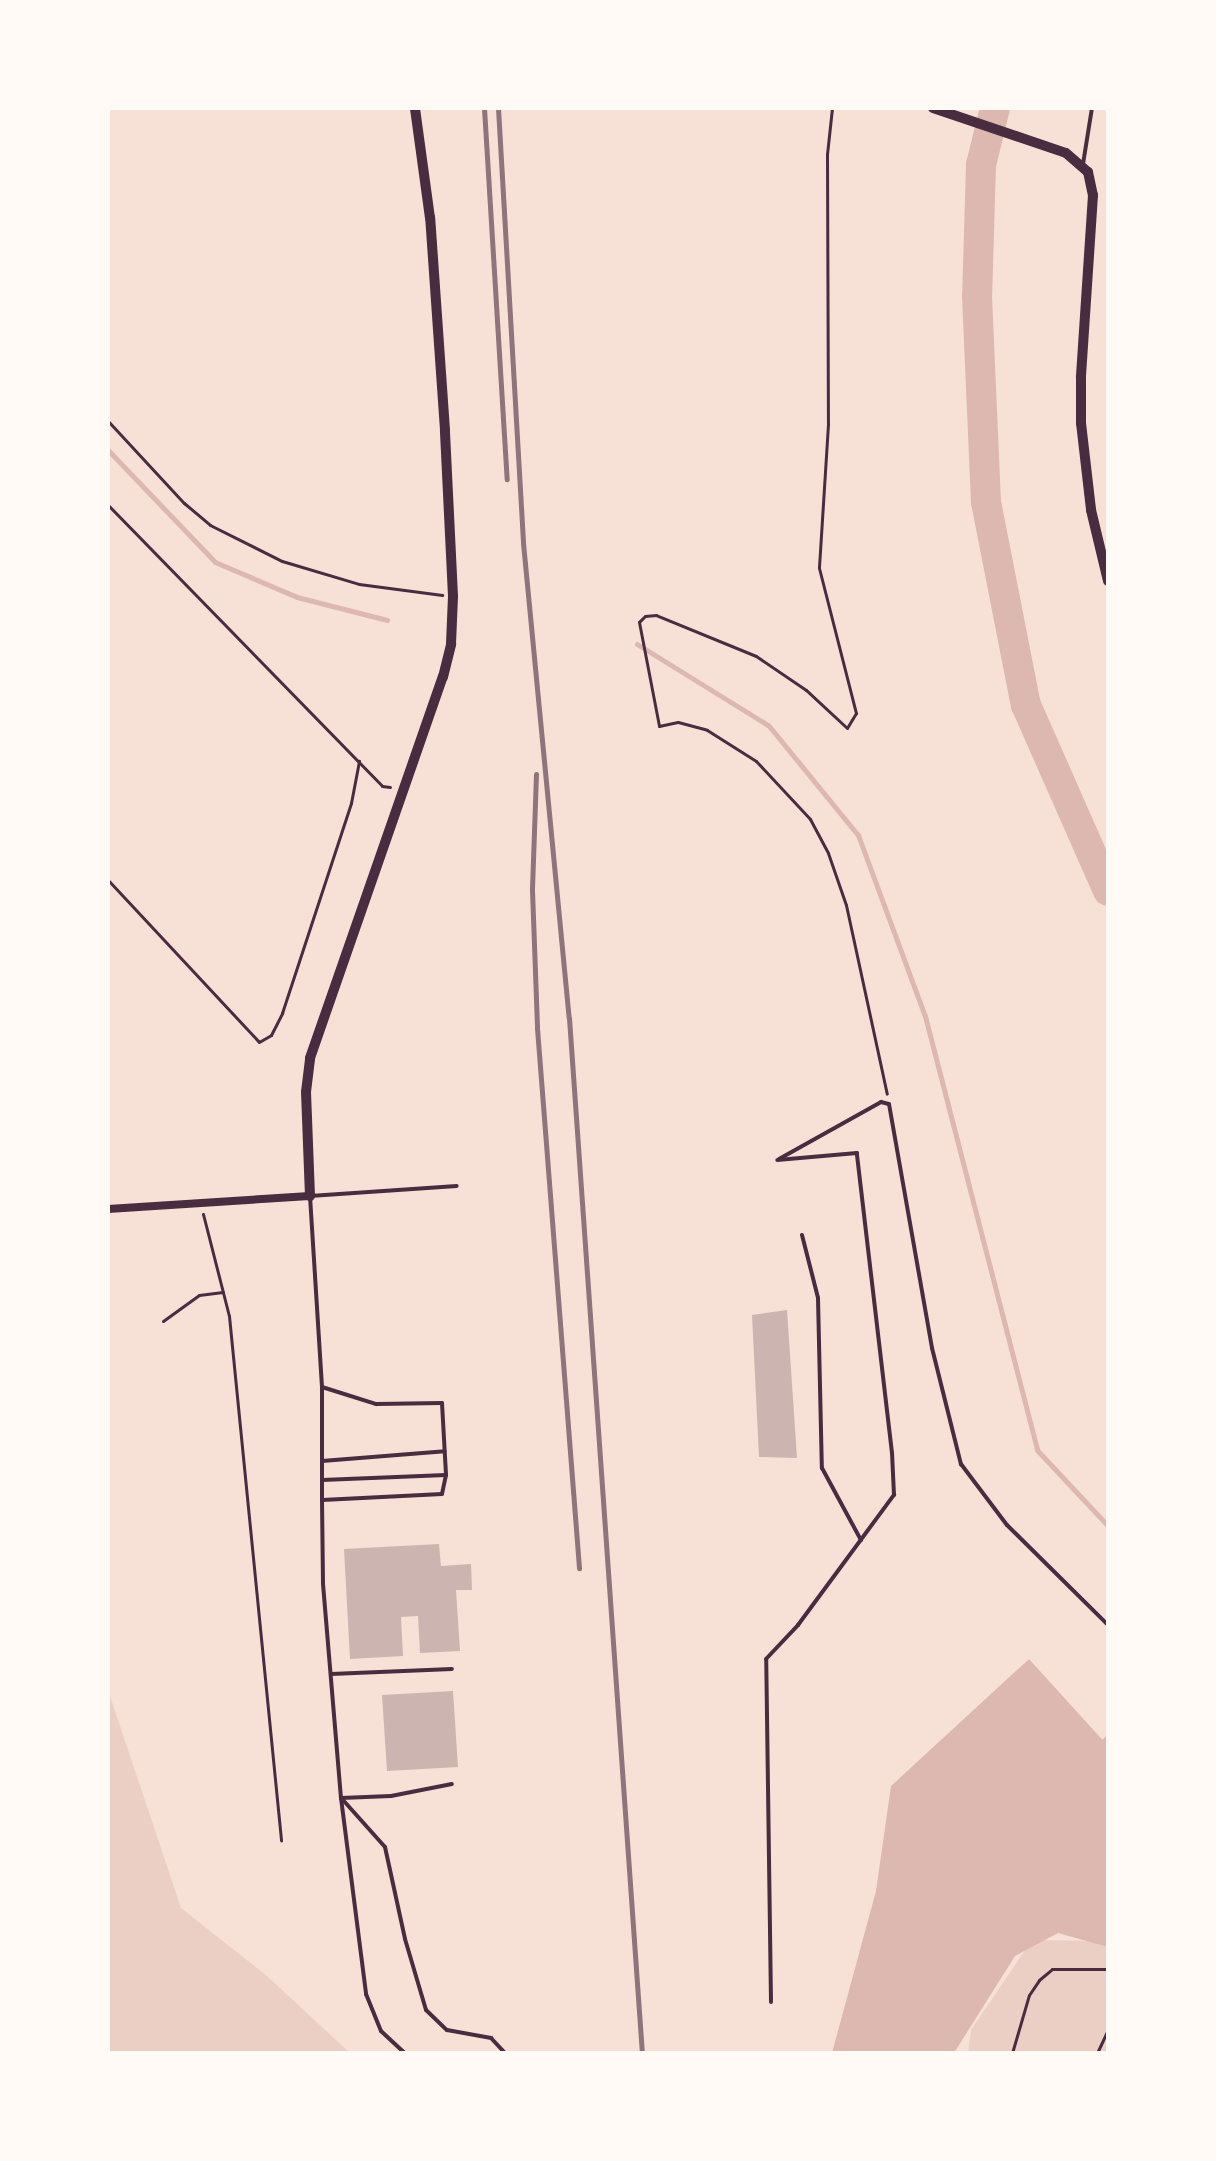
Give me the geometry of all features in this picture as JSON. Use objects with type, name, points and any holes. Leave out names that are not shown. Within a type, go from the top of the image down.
[{"type":"street","points":[[108,1209],[310,1196],[306,1092],[310,1058],[443,677],[451,644],[453,596],[430,218],[415,108]]},
{"type":"street","points":[[933,108],[1066,153],[1083,164],[1093,195],[1081,423],[1091,510],[1108,581]]},
{"type":"lane","points":[[1083,164],[1092,108]]},
{"type":"lane","points":[[771,2002],[766,1659],[798,1625],[894,1495],[892,1453],[857,1153],[777,1160],[881,1102],[889,1104],[932,1348],[961,1464],[1007,1525],[1108,1625]]},
{"type":"lane","points":[[405,2053],[381,2031],[366,1994],[341,1798],[323,1584],[322,1387],[310,1196],[457,1186]]},
{"type":"lane","points":[[802,1235],[818,1298],[822,1468],[861,1540]]},
{"type":"lane","points":[[322,1387],[376,1404],[442,1403],[446,1475],[444,1490],[437,1496],[322,1500]]},
{"type":"lane","points":[[322,1461],[445,1451]]},
{"type":"lane","points":[[322,1480],[446,1475]]},
{"type":"lane","points":[[331,1674],[452,1669]]},
{"type":"lane","points":[[341,1798],[391,1796],[452,1784]]},
{"type":"lane","points":[[341,1798],[385,1847],[405,1939],[426,2010],[447,2030],[491,2038],[505,2053]]},
{"type":"path","points":[[832,108],[827,154],[828,424],[819,568],[856,713],[847,728],[806,690],[756,656],[656,615],[645,616],[639,622],[660,718],[659,726],[678,722],[707,730],[756,761],[810,819],[828,853],[846,905],[889,1104]]},
{"type":"path","points":[[108,421],[184,503],[210,525],[282,561],[359,584],[453,596]]},
{"type":"path","points":[[108,505],[382,786],[404,790]]},
{"type":"path","points":[[108,880],[259,1042],[271,1035],[282,1013],[351,803],[359,761]]},
{"type":"path","points":[[200,1202],[229,1316],[281,1840]]},
{"type":"path","points":[[163,1321],[199,1295],[223,1292]]},
{"type":"path","points":[[1012,2053],[1029,1995],[1039,1980],[1052,1969],[1108,1969]]},
{"type":"path","points":[[1097,2053],[1108,2029]]},
{"type":"shaded area","points":[[1029,1659],[1108,1746],[1108,1947],[1058,1933],[1015,1956],[954,2053],[832,2053],[876,1891],[891,1786]]},
{"type":"shaded area","points":[[108,1690],[181,1908],[267,1976],[350,2053],[108,2053]]},
{"type":"shaded area","points":[[1032,1940],[1108,1941],[1108,2053],[968,2053],[971,2030]]},
{"type":"building","points":[[787,1310],[797,1458],[759,1457],[752,1315]]},
{"type":"building","points":[[439,1544],[441,1566],[471,1564],[472,1590],[456,1590],[460,1651],[420,1653],[418,1616],[401,1617],[403,1656],[350,1659],[344,1549]]},
{"type":"building","points":[[453,1691],[458,1767],[387,1771],[382,1695]]},
{"type":"waterway","points":[[995,108],[981,165],[977,296],[986,502],[1026,705],[1108,891]]},
{"type":"waterway","points":[[108,450],[215,562],[297,597],[387,620]]},
{"type":"waterway","points":[[637,644],[769,726],[858,835],[925,1016],[1037,1450],[1108,1526]]},
{"type":"waterway","points":[[1099,1745],[1108,1737]]},
{"type":"railway","points":[[484,108],[507,479]]},
{"type":"railway","points":[[498,108],[523,543],[569,1018],[642,2053]]},
{"type":"railway","points":[[536,774],[532,890],[537,1028],[579,1568]]}]
